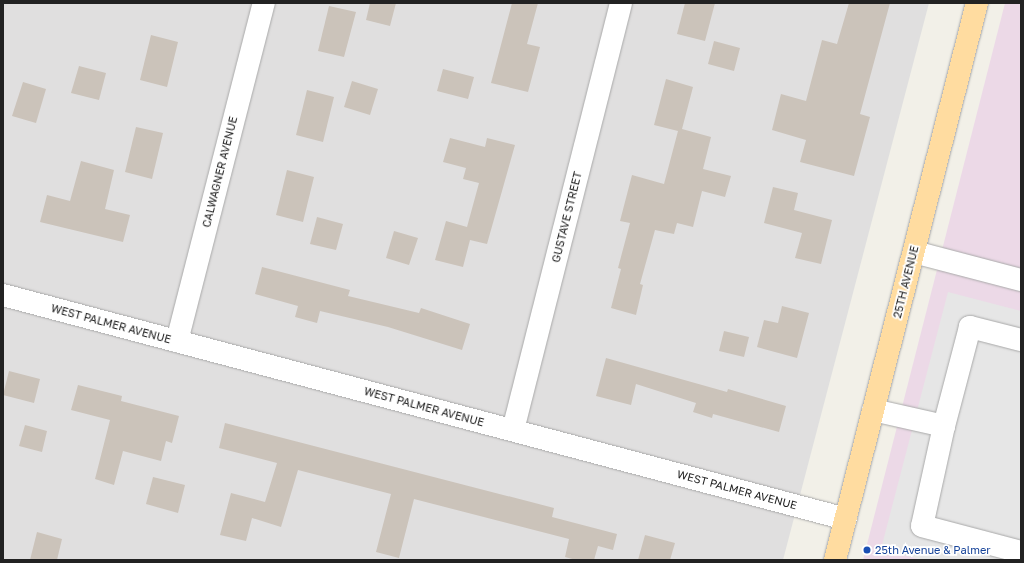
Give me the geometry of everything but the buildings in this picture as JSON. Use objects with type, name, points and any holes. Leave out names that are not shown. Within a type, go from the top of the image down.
[{"type":"main road","name":"25TH AVENUE","points":[[835,560],[977,3]]},
{"type":"street","name":"CALWAGNER AVENUE","points":[[177,341],[264,3]]},
{"type":"street","name":"GUSTAVE STREET","points":[[513,430],[621,3]]},
{"type":"street","points":[[914,252],[1021,280]]},
{"type":"street","name":"WEST PALMER AVENUE","points":[[3,295],[846,519]]},
{"type":"street","points":[[1021,340],[970,327],[944,426],[922,526],[1021,552]]},
{"type":"street","points":[[873,410],[944,426]]},
{"type":"shaded area","points":[[3,3],[929,3],[783,560],[3,560]]},
{"type":"shaded area","points":[[1005,3],[1021,3],[1021,560],[863,560]]},
{"type":"shaded area","points":[[948,292],[1021,311],[1021,560],[922,560],[881,549]]},
{"type":"place","name":"25th Avenue & Palmer","points":[[867,550]]}]
